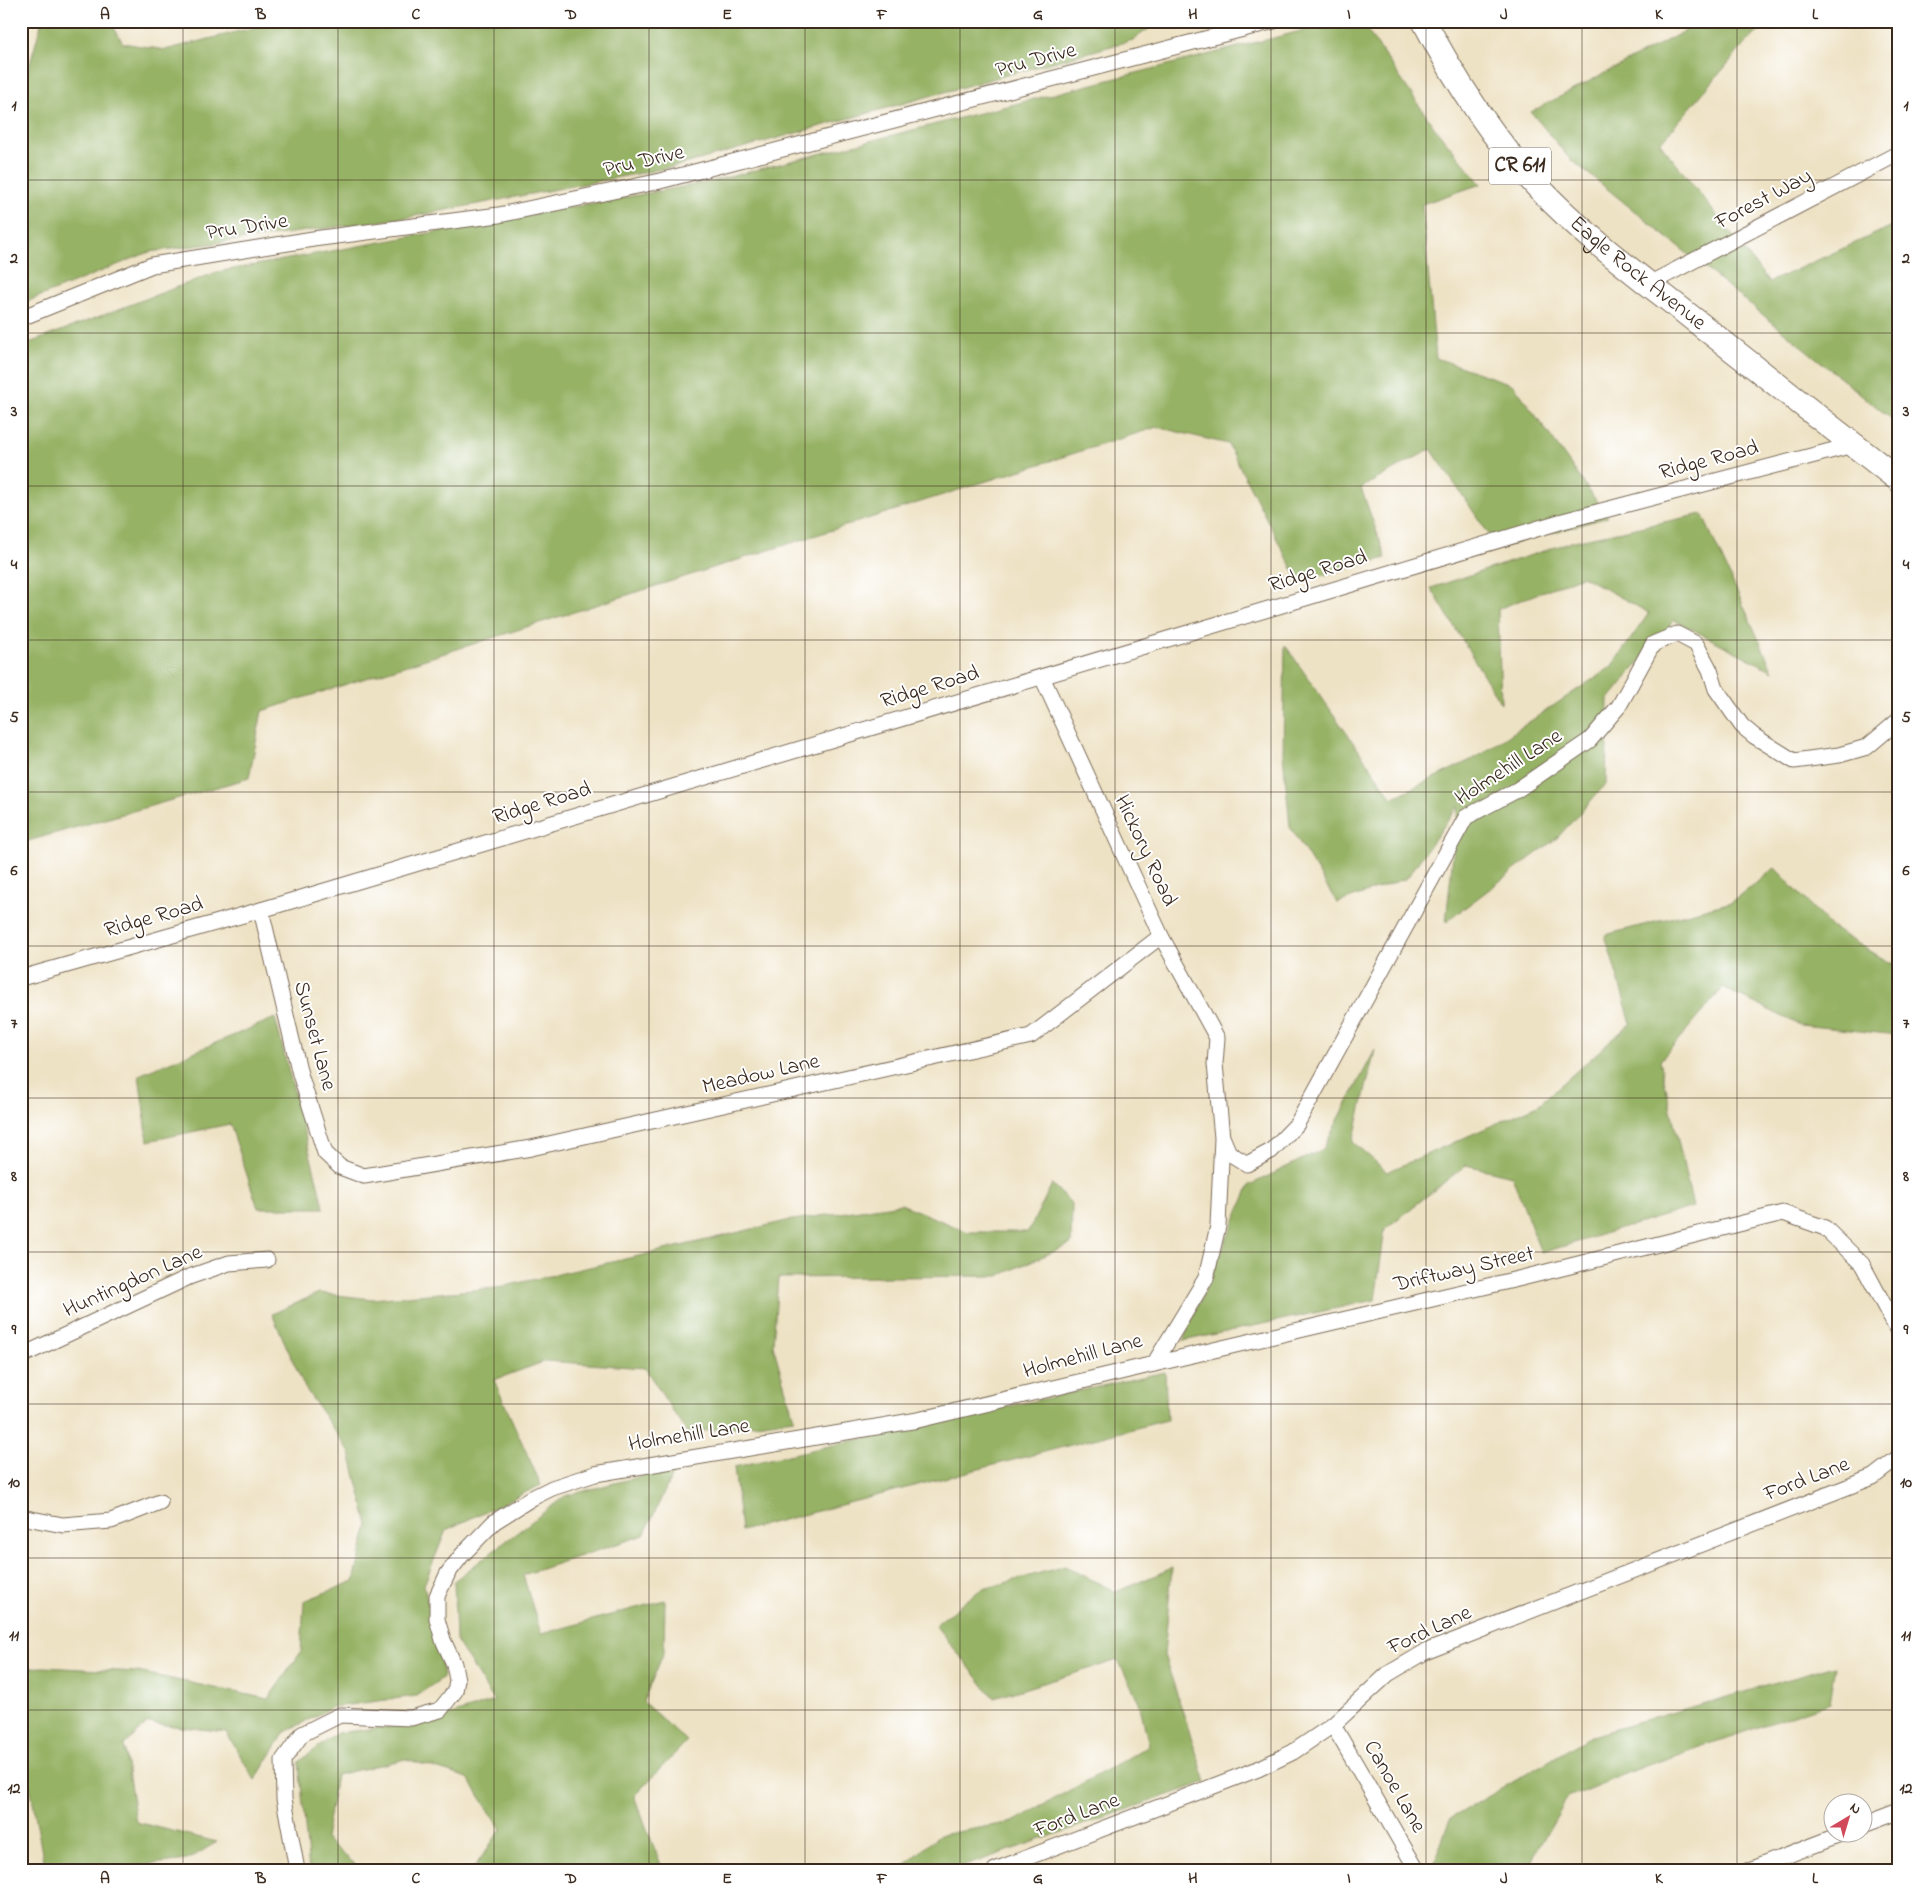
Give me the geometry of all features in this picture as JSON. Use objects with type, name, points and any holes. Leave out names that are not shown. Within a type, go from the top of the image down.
[{"type":"main road","name":"Eagle Rock Avenue","points":[[1424,21],[1445,61],[1505,148],[1536,186],[1569,219],[1899,480]]},
{"type":"street","name":"Pru Drive","points":[[21,318],[152,265],[313,240],[499,215],[646,184],[1274,21]]},
{"type":"street","name":"Forest Way","points":[[1649,284],[1899,153]]},
{"type":"street","name":"Ridge Road","points":[[21,978],[261,910],[1563,521],[1853,445]]},
{"type":"street","name":"Holmehill Lane","points":[[1222,1135],[1229,1153],[1247,1164],[1271,1152],[1298,1124],[1466,817],[1517,790],[1590,740],[1619,706],[1654,644],[1677,634],[1696,644],[1710,670],[1716,689],[1742,726],[1754,736],[1794,761],[1839,755],[1867,747],[1899,720]]},
{"type":"street","name":"Hickory Road","points":[[1042,677],[1161,936],[1217,1038]]},
{"type":"street","name":"Sunset Lane","points":[[261,910],[300,1074],[325,1153],[340,1167]]},
{"type":"street","name":"Meadow Lane","points":[[340,1167],[364,1176],[531,1148],[1031,1036],[1161,936]]},
{"type":"street","name":"Holmehill Lane","points":[[298,1870],[284,1799],[283,1760],[302,1734],[340,1715],[411,1718],[440,1710],[448,1702],[455,1691],[457,1680],[454,1664],[443,1640],[437,1618],[437,1596],[448,1573],[478,1537],[494,1522],[532,1498],[559,1485],[595,1474],[918,1420],[1154,1364],[1206,1278],[1218,1226],[1222,1135],[1215,1064],[1217,1038]]},
{"type":"street","name":"Driftway Street","points":[[1154,1364],[1513,1280],[1783,1213],[1826,1228],[1862,1264],[1899,1333]]},
{"type":"street","name":"Huntingdon Lane","points":[[21,1356],[189,1277],[229,1263],[267,1260]]},
{"type":"street","name":"Ford Lane","points":[[995,1870],[1258,1770],[1294,1752],[1333,1725],[1388,1674],[1425,1652],[1873,1477],[1899,1457]]},
{"type":"street","points":[[21,1518],[63,1525],[111,1521],[160,1502]]},
{"type":"street","name":"Canoe Lane","points":[[1333,1725],[1417,1870]]},
{"type":"street","points":[[1872,1822],[1899,1812]]},
{"type":"street","points":[[1749,1870],[1822,1842]]},
{"type":"green space","points":[[42,21],[110,21],[123,43],[165,50],[268,24],[271,21],[1158,22],[1133,40],[673,167],[404,218],[149,252],[21,304],[21,86],[24,85]]},
{"type":"green space","points":[[1340,21],[1361,21],[1434,127],[1481,184],[1422,204],[1436,358],[1514,385],[1608,517],[1498,548],[1431,449],[1361,488],[1386,558],[1299,582],[1228,444],[1157,427],[262,711],[249,778],[21,843],[21,346],[217,272],[709,182]]},
{"type":"green space","points":[[1704,21],[1770,21],[1744,45],[1660,143],[1769,282],[1899,223],[1899,425],[1569,158],[1531,112]]},
{"type":"green space","points":[[1702,514],[1773,671],[1674,620],[1608,700],[1606,784],[1557,838],[1446,922],[1458,806],[1407,878],[1337,903],[1290,827],[1283,754],[1285,645],[1392,798],[1477,757],[1611,667],[1649,613],[1582,576],[1498,609],[1501,704],[1431,588],[1574,541]]},
{"type":"green space","points":[[1775,868],[1832,928],[1892,964],[1899,959],[1899,1035],[1800,1025],[1723,988],[1660,1061],[1693,1207],[1541,1253],[1512,1176],[1466,1165],[1385,1229],[1375,1300],[1183,1341],[1250,1185],[1323,1149],[1375,1050],[1353,1142],[1387,1172],[1538,1105],[1631,1023],[1605,935],[1732,902]]},
{"type":"green space","points":[[275,1018],[324,1208],[258,1208],[230,1124],[148,1141],[139,1075]]},
{"type":"green space","points":[[1052,1184],[1072,1204],[1071,1244],[998,1276],[778,1278],[773,1345],[794,1419],[687,1433],[645,1368],[546,1361],[494,1380],[541,1485],[446,1530],[424,1585],[444,1677],[416,1696],[333,1707],[285,1732],[255,1780],[226,1732],[148,1723],[124,1745],[136,1822],[217,1842],[187,1860],[100,1870],[45,1870],[30,1786],[21,1760],[21,1668],[44,1667],[138,1672],[268,1699],[301,1652],[304,1601],[354,1581],[368,1525],[350,1453],[305,1388],[272,1314],[319,1293],[372,1299],[496,1288],[786,1221],[901,1204],[968,1232],[1028,1232]]},
{"type":"green space","points":[[1165,1372],[1167,1420],[741,1531],[734,1467]]},
{"type":"green space","points":[[676,1467],[644,1535],[523,1575],[541,1634],[665,1600],[664,1652],[643,1702],[687,1741],[634,1796],[663,1870],[469,1870],[474,1868],[501,1829],[468,1778],[406,1759],[336,1775],[325,1839],[362,1870],[309,1870],[299,1762],[337,1733],[429,1722],[494,1701],[456,1640],[454,1581],[565,1496]]},
{"type":"green space","points":[[1065,1566],[1116,1592],[1172,1568],[1164,1655],[1206,1782],[953,1870],[899,1870],[940,1835],[1013,1822],[1149,1746],[1139,1702],[1118,1660],[994,1698],[935,1625],[980,1590]]},
{"type":"green space","points":[[1835,1666],[1829,1703],[1645,1766],[1567,1798],[1532,1859],[1535,1870],[1434,1870],[1433,1864],[1450,1819],[1591,1736]]}]
